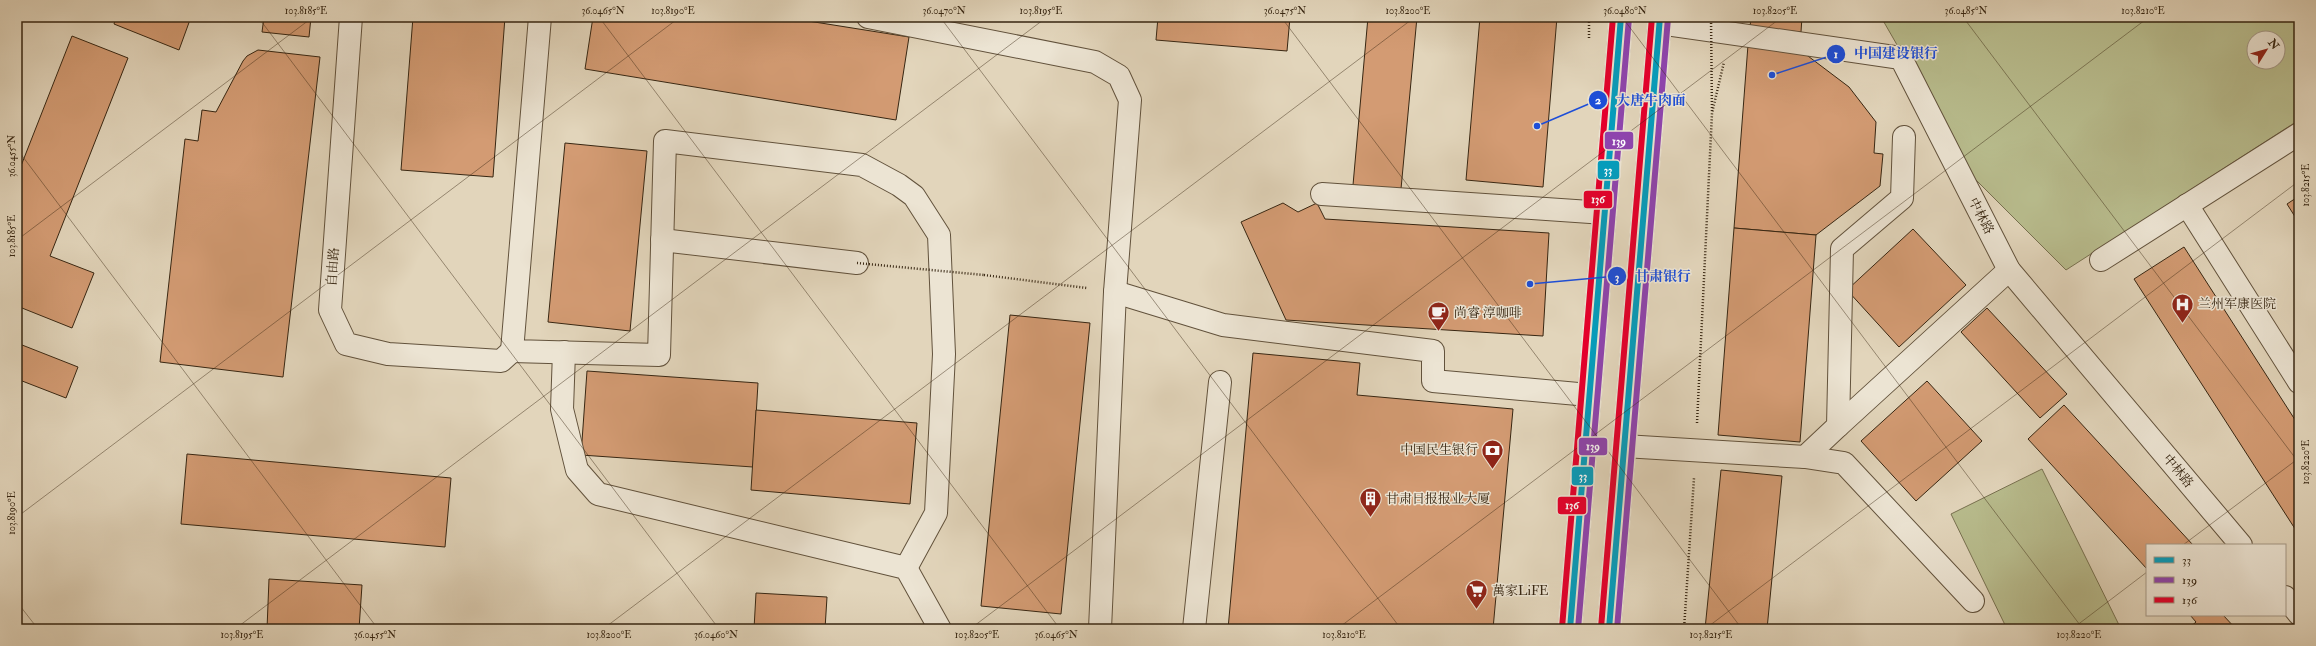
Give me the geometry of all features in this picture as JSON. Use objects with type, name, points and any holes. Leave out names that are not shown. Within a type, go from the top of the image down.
[{"type":"main road","points":[[1570,629],[1621,17]]},
{"type":"main road","points":[[1609,629],[1660,20]]},
{"type":"street","name":"自由路","points":[[351,17],[330,310],[346,344],[388,354],[501,361],[512,351]]},
{"type":"street","points":[[540,17],[512,351],[659,355],[664,141],[862,165],[899,185],[914,196],[939,235],[944,354],[936,513],[906,568]]},
{"type":"street","points":[[868,17],[1095,62],[1118,76],[1130,100],[1115,292],[1100,629]]},
{"type":"street","name":"中林路","points":[[1660,20],[1730,33],[1901,58],[2009,270],[2240,544]]},
{"type":"street","points":[[2101,260],[2299,134]]},
{"type":"street","points":[[1838,426],[1842,249],[1902,198],[1904,137]]},
{"type":"street","points":[[1322,194],[1605,213]]},
{"type":"street","points":[[2187,205],[2299,382]]},
{"type":"street","points":[[662,240],[857,263]]},
{"type":"street","points":[[1805,457],[2009,270]]},
{"type":"street","points":[[1115,292],[1223,325],[1433,351],[1433,381],[1589,395]]},
{"type":"street","points":[[564,352],[562,409],[577,470],[598,494],[906,568],[940,629]]},
{"type":"street","points":[[1194,629],[1220,382]]},
{"type":"street","points":[[1624,446],[1805,457],[1844,463],[1973,601]]},
{"type":"street","points":[[2286,599],[2299,614]]},
{"type":"path","points":[[1684,629],[1696,450],[1712,113],[1711,17]]},
{"type":"path","points":[[1712,113],[1730,33]]},
{"type":"path","points":[[857,263],[984,275],[1115,292]]},
{"type":"green space","points":[[1881,17],[2299,17],[2299,120],[2066,270],[1973,177]]},
{"type":"green space","points":[[2042,469],[2121,629],[2007,629],[1951,514]]},
{"type":"building","points":[[116,17],[191,17],[179,50],[114,24]]},
{"type":"building","points":[[264,17],[311,17],[309,37],[262,32]]},
{"type":"building","points":[[413,17],[505,17],[493,177],[401,170]]},
{"type":"building","points":[[593,17],[783,17],[909,37],[896,120],[585,69]]},
{"type":"building","points":[[1158,17],[1290,17],[1287,51],[1156,40]]},
{"type":"building","points":[[1368,17],[1417,17],[1401,189],[1353,185]]},
{"type":"building","points":[[1480,17],[1557,17],[1543,187],[1466,180]]},
{"type":"building","points":[[1751,17],[1802,17],[1801,32],[1750,27]]},
{"type":"building","points":[[72,36],[128,58],[50,256],[94,273],[72,328],[17,306],[17,176]]},
{"type":"building","points":[[1748,45],[1800,50],[1849,87],[1876,122],[1874,153],[1883,154],[1880,186],[1816,235],[1734,228]]},
{"type":"building","points":[[258,50],[320,57],[283,377],[160,362],[185,139],[198,141],[202,110],[216,112],[243,61],[247,56]]},
{"type":"building","points":[[565,143],[647,151],[630,331],[548,322]]},
{"type":"building","points":[[2299,196],[2299,223],[2287,204]]},
{"type":"building","points":[[1283,203],[1298,212],[1317,203],[1325,219],[1549,233],[1543,336],[1286,320],[1241,222]]},
{"type":"building","points":[[1734,228],[1816,235],[1800,442],[1718,435]]},
{"type":"building","points":[[1913,229],[1966,285],[1899,347],[1847,290]]},
{"type":"building","points":[[2184,247],[2299,426],[2299,535],[2134,279]]},
{"type":"building","points":[[1987,308],[2067,394],[2040,418],[1961,332]]},
{"type":"building","points":[[1010,315],[1090,323],[1061,614],[981,606]]},
{"type":"building","points":[[17,343],[78,367],[66,398],[17,379]]},
{"type":"building","name":"甘肃日报报业大厦","points":[[1253,353],[1360,363],[1357,395],[1513,409],[1493,629],[1228,629]]},
{"type":"building","points":[[587,371],[758,383],[753,467],[581,455]]},
{"type":"building","points":[[1927,381],[1982,441],[1916,501],[1861,441]]},
{"type":"building","points":[[2064,405],[2192,544],[2146,544],[2146,568],[2028,439]]},
{"type":"building","points":[[756,410],[917,423],[910,504],[751,490]]},
{"type":"building","points":[[187,454],[451,478],[445,547],[181,524]]},
{"type":"building","points":[[1721,470],[1782,476],[1767,629],[1705,629]]},
{"type":"building","points":[[269,579],[362,585],[359,629],[267,629]]},
{"type":"building","points":[[756,593],[827,597],[825,629],[754,629]]},
{"type":"building","points":[[2191,616],[2224,616],[2236,629],[2188,629],[2196,622]]},
{"type":"transit line","name":"136","points":[[1562,628],[1613,17]]},
{"type":"transit line","name":"33","points":[[1570,629],[1621,17]]},
{"type":"transit line","name":"136","points":[[1601,628],[1652,17]]},
{"type":"transit line","name":"33","points":[[1609,629],[1660,17]]},
{"type":"transit line","name":"139","points":[[1578,629],[1629,18]]},
{"type":"transit line","name":"139","points":[[1617,629],[1668,18]]},
{"type":"place","name":"中国建设银行","points":[[1772,75]]},
{"type":"place","name":"大唐牛肉面","points":[[1537,126]]},
{"type":"place","name":"甘肃银行","points":[[1530,284]]},
{"type":"place","name":"兰州军康医院","points":[[2182,324]]},
{"type":"place","name":"尚睿 淳咖啡","points":[[1438,332]]},
{"type":"place","name":"中国民生银行","points":[[1493,470]]},
{"type":"place","name":"甘肃日报报业大厦","points":[[1371,518]]},
{"type":"place","name":"萬家LiFE","points":[[1476,610]]}]
